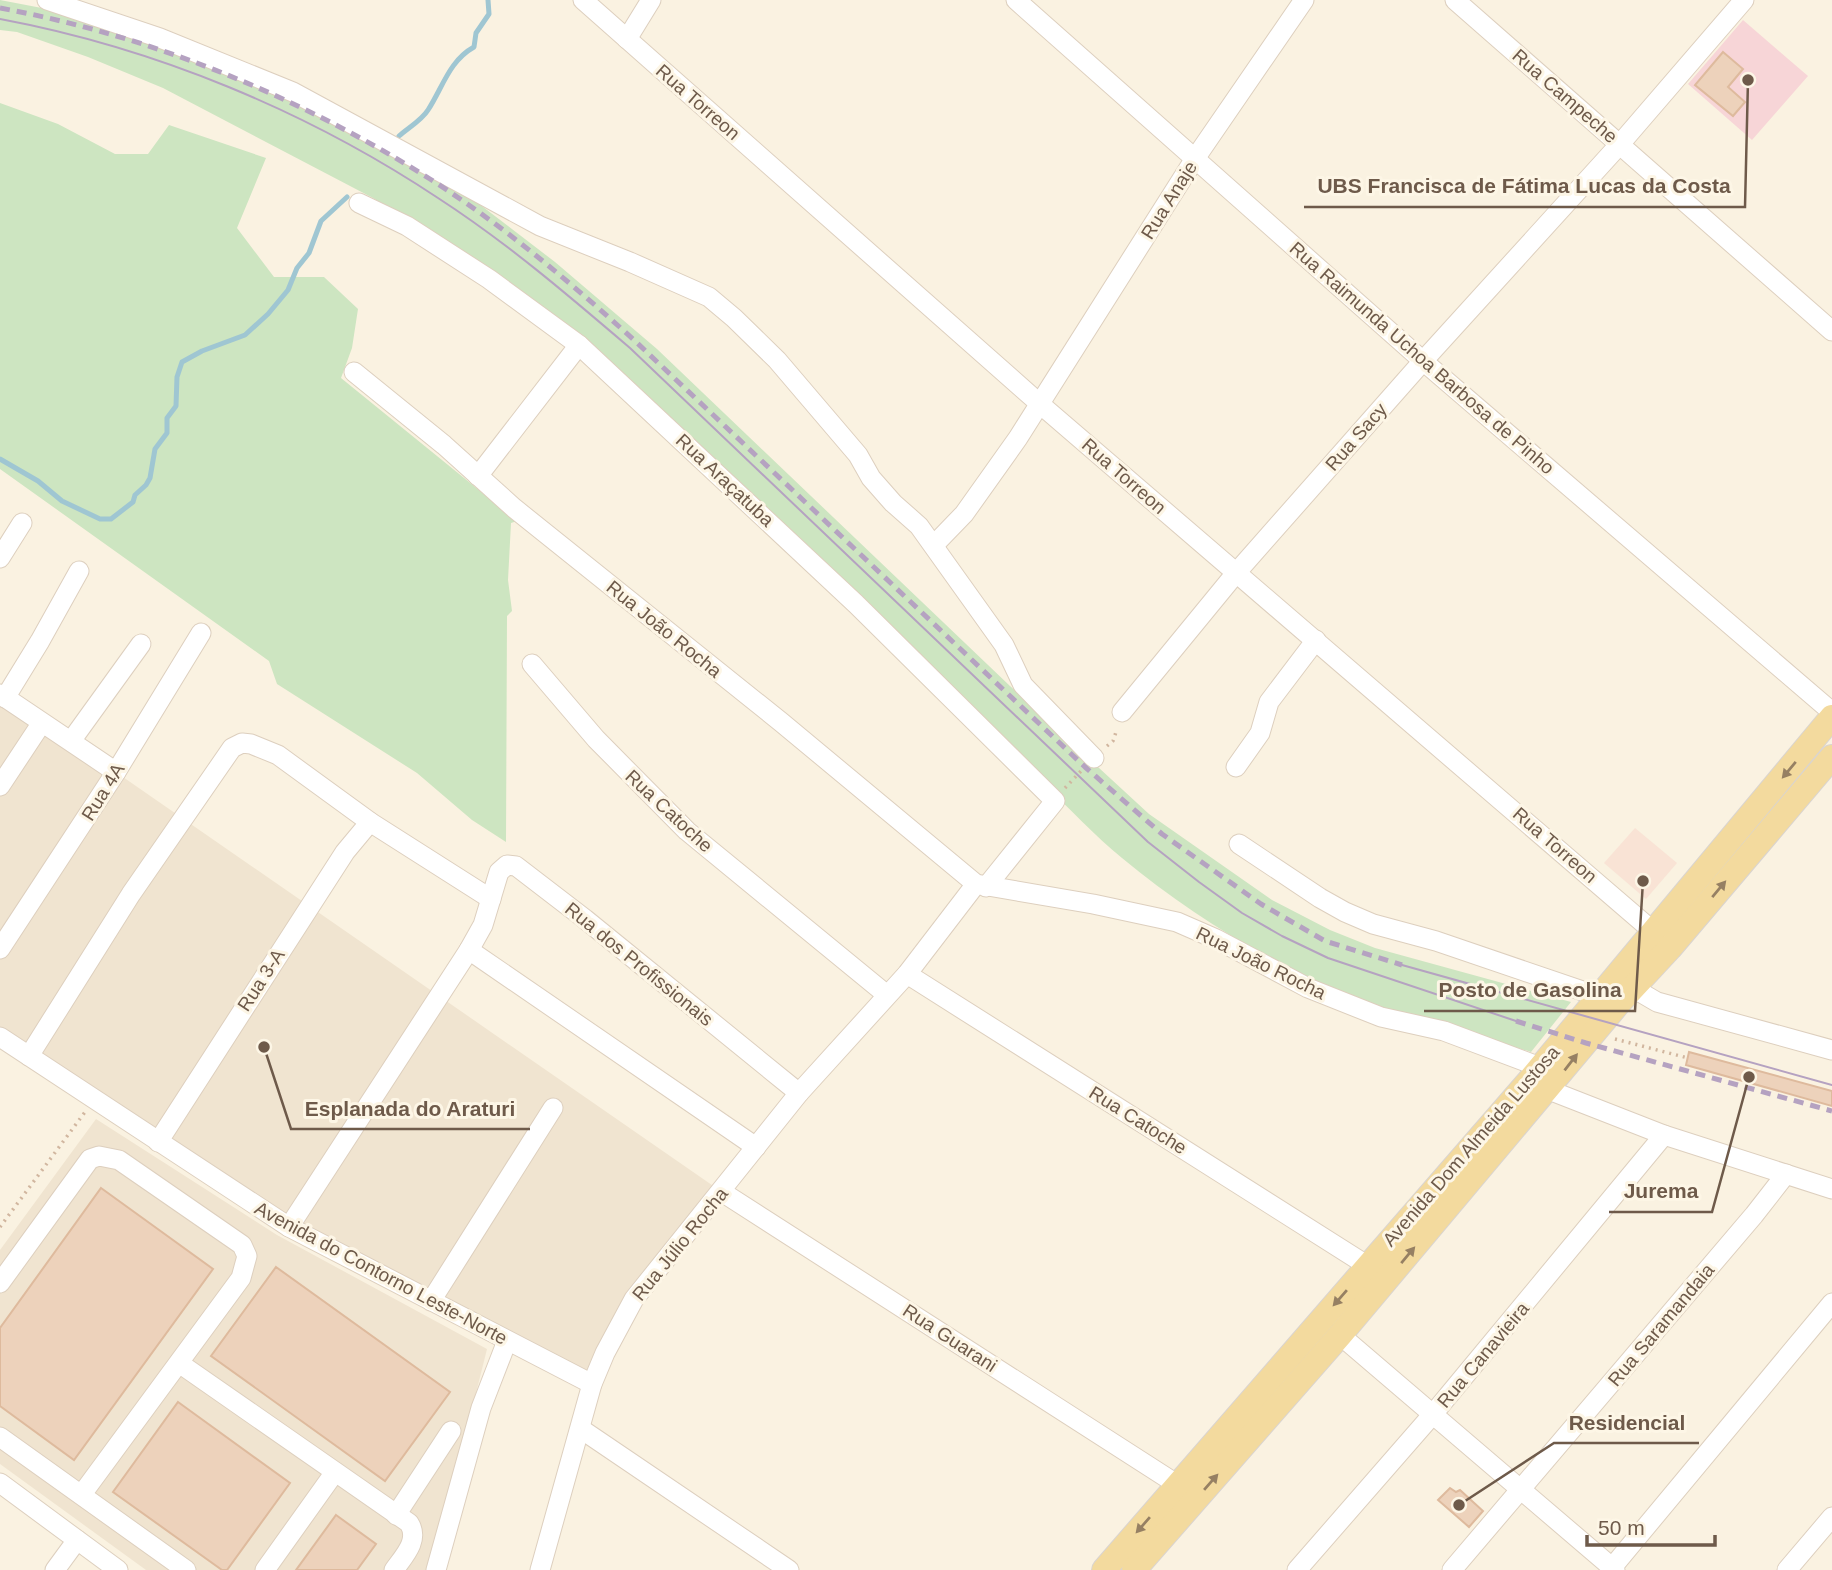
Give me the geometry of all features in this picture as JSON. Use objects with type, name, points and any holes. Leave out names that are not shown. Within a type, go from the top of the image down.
[{"type":"main road","name":"Avenida Dom Almeida Lustosa","points":[[1662,939],[1832,714]]},
{"type":"main road","name":"Avenida Dom Almeida Lustosa","points":[[1104,1570],[1368,1266],[1662,939],[1832,757]]},
{"type":"main road","name":"Avenida Dom Almeida Lustosa","points":[[1134,1570],[1340,1335],[1538,1080]]},
{"type":"street","points":[[47,0],[160,38],[293,92],[540,226],[709,297],[777,360],[858,454],[871,478],[893,503],[919,526],[1004,645],[1023,685],[1094,758]]},
{"type":"street","name":"Rua Torreon","points":[[583,0],[1040,404],[1662,939]]},
{"type":"street","points":[[627,39],[651,0]]},
{"type":"street","name":"Rua Raimunda Uchoa Barbosa de Pinho","points":[[1016,0],[1423,361],[1832,714]]},
{"type":"street","name":"Rua Anaje","points":[[934,545],[964,514],[1040,404],[1194,160],[1304,0]]},
{"type":"street","name":"Rua Campeche","points":[[1455,0],[1832,331]]},
{"type":"street","name":"Rua Sacy","points":[[1122,712],[1236,573],[1620,144],[1744,0]]},
{"type":"street","name":"Rua Araçatuba","points":[[359,203],[407,226],[489,279],[579,345],[856,604],[1055,801]]},
{"type":"street","points":[[478,476],[579,345]]},
{"type":"street","name":"Rua João Rocha","points":[[354,372],[514,508],[981,885],[1093,904],[1177,922],[1216,939],[1308,988],[1381,1017],[1444,1031],[1538,1080],[1664,1135],[1832,1189]]},
{"type":"street","points":[[0,558],[22,523]]},
{"type":"street","points":[[79,571],[40,641],[2,696],[116,772]]},
{"type":"street","name":"Rua 4A","points":[[0,949],[116,772],[201,633]]},
{"type":"street","points":[[1236,767],[1260,733],[1269,702],[1316,640]]},
{"type":"street","points":[[72,741],[141,644]]},
{"type":"street","name":"Rua Catoche","points":[[532,664],[596,739],[687,831],[887,995]]},
{"type":"street","points":[[0,786],[41,723]]},
{"type":"street","points":[[29,1056],[131,894],[237,744],[251,744],[278,755],[370,822],[491,899]]},
{"type":"street","points":[[799,1093],[907,974],[1055,801]]},
{"type":"street","name":"Rua 3-A","points":[[158,1142],[345,852],[370,822]]},
{"type":"street","points":[[1239,844],[1320,898],[1373,925],[1832,1050]]},
{"type":"street","name":"Rua dos Profissionais","points":[[289,1227],[469,950],[483,925],[499,872],[507,865],[516,866],[799,1093]]},
{"type":"street","points":[[469,950],[756,1147]]},
{"type":"street","name":"Rua Catoche","points":[[907,974],[1368,1266]]},
{"type":"street","name":"Avenida do Contorno Leste-Norte","points":[[0,1037],[289,1227],[592,1384]]},
{"type":"street","name":"Rua Júlio Rocha","points":[[540,1570],[592,1384],[634,1299],[799,1093]]},
{"type":"street","points":[[431,1301],[554,1108]]},
{"type":"street","name":"Rua Canavieira","points":[[1297,1570],[1433,1414],[1664,1135]]},
{"type":"street","points":[[0,1283],[90,1159],[99,1156],[119,1160],[242,1245],[247,1256],[241,1278],[82,1494]]},
{"type":"street","name":"Rua Saramandaia","points":[[1452,1570],[1786,1174]]},
{"type":"street","name":"Rua Guarani","points":[[722,1192],[1178,1485]]},
{"type":"street","points":[[1340,1335],[1613,1569],[1832,1303]]},
{"type":"street","points":[[436,1570],[481,1409],[507,1341]]},
{"type":"street","points":[[179,1363],[409,1524],[414,1534],[407,1551],[394,1570]]},
{"type":"street","points":[[581,1429],[789,1570]]},
{"type":"street","points":[[396,1515],[451,1431]]},
{"type":"street","points":[[0,1437],[186,1570]]},
{"type":"street","points":[[265,1570],[335,1472]]},
{"type":"street","points":[[0,1483],[118,1570]]},
{"type":"street","points":[[1787,1570],[1832,1517]]},
{"type":"street","points":[[55,1570],[77,1540]]},
{"type":"path","points":[[1055,801],[1113,741],[1122,712]]},
{"type":"path","points":[[1632,1043],[1688,1058]]},
{"type":"path","points":[[0,1227],[95,1099]]},
{"type":"shaded area","points":[[1743,20],[1808,76],[1752,140],[1688,84]]},
{"type":"shaded area","points":[[0,694],[722,1192],[668,1254],[592,1384],[378,1275],[0,1037]]},
{"type":"shaded area","points":[[1635,828],[1677,863],[1646,899],[1604,863]]},
{"type":"shaded area","points":[[96,1119],[277,1235],[487,1349],[449,1501],[428,1570],[146,1570],[0,1464],[0,1250]]},
{"type":"green space","points":[[0,0],[47,9],[219,64],[466,194],[555,262],[657,349],[1010,686],[1149,814],[1272,900],[1330,930],[1375,948],[1571,1002],[1531,1052],[1358,999],[1278,962],[1197,914],[1102,841],[1045,785],[492,273],[373,198],[163,88],[88,57],[17,32],[0,30]]},
{"type":"green space","points":[[0,103],[58,124],[115,154],[148,154],[169,125],[266,158],[237,228],[274,277],[324,277],[358,309],[352,348],[341,378],[517,521],[511,523],[508,580],[512,611],[507,616],[506,842],[472,820],[417,773],[277,684],[269,661],[0,469]]},
{"type":"building","points":[[1723,52],[1743,69],[1728,87],[1745,102],[1733,116],[1695,85]]},
{"type":"building","points":[[1689,1052],[1832,1091],[1832,1106],[1686,1065]]},
{"type":"building","points":[[101,1188],[213,1269],[74,1460],[0,1406],[0,1328]]},
{"type":"building","points":[[276,1267],[450,1392],[385,1481],[211,1356]]},
{"type":"building","points":[[178,1402],[290,1483],[227,1570],[222,1570],[113,1492]]},
{"type":"building","points":[[1450,1488],[1456,1492],[1460,1490],[1483,1511],[1469,1527],[1438,1500]]},
{"type":"building","points":[[336,1515],[376,1544],[357,1570],[296,1570]]},
{"type":"waterway","points":[[399,136],[425,114],[452,67],[474,47],[476,33],[489,14],[488,0]]},
{"type":"waterway","points":[[0,459],[38,481],[62,501],[100,519],[111,519],[133,502],[135,495],[150,478],[155,449],[167,433],[167,418],[176,406],[177,377],[182,362],[202,351],[245,335],[268,314],[288,290],[297,268],[309,253],[321,221],[347,197]]},
{"type":"tram line","points":[[0,19],[115,47],[228,87],[336,137],[438,198],[512,251],[630,348],[1148,842],[1199,882],[1242,913],[1328,958],[1516,1021]]},
{"type":"tram line","points":[[1402,965],[1832,1085]]},
{"type":"railway","points":[[0,8],[113,35],[223,73],[277,96],[380,149],[457,197],[536,255],[634,340],[1085,767],[1162,834],[1261,904],[1325,941],[1402,965]]},
{"type":"railway","points":[[1516,1021],[1832,1111]]},
{"type":"place","name":"UBS Francisca de Fátima Lucas da Costa","points":[[1748,80]]},
{"type":"place","name":"Posto de Gasolina","points":[[1643,881]]},
{"type":"place","name":"Esplanada do Araturi","points":[[264,1047]]},
{"type":"place","name":"Jurema","points":[[1749,1077]]},
{"type":"place","name":"Residencial","points":[[1459,1505]]}]
